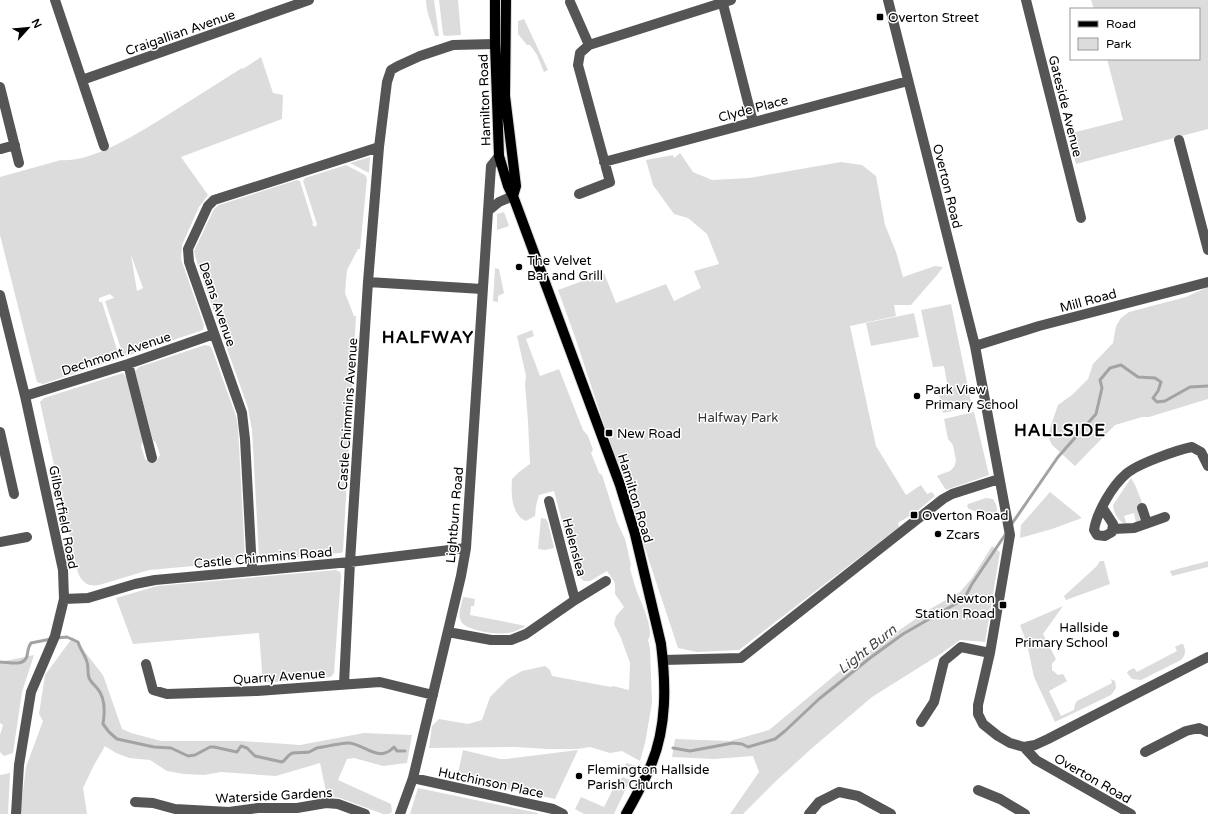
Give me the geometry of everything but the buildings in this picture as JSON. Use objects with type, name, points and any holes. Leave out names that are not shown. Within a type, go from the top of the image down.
[{"type":"main road","name":"Hamilton Road","points":[[496,0],[495,44],[499,156],[508,186],[620,485],[635,534],[661,644],[663,660],[664,709],[658,742],[652,764],[626,814]]},
{"type":"main road","name":"Hamilton Road","points":[[506,0],[505,96],[516,186],[513,196]]},
{"type":"street","points":[[55,0],[104,146]]},
{"type":"street","name":"Craigallian Avenue","points":[[82,80],[309,0]]},
{"type":"street","name":"Overton Road","points":[[888,0],[975,346],[1010,535],[990,653],[978,705],[978,714],[983,724],[998,736],[1010,743],[1024,746],[1036,760],[1131,814]]},
{"type":"street","name":"Gateside Avenue","points":[[1026,0],[1081,218]]},
{"type":"street","points":[[579,194],[610,182],[578,65],[580,53],[589,45],[725,1],[753,122]]},
{"type":"street","points":[[570,2],[589,45]]},
{"type":"street","name":"Castle Chimmins Avenue","points":[[344,684],[350,562],[368,282],[379,146],[387,82],[391,70],[420,56],[453,45],[495,44]]},
{"type":"street","name":"Clyde Place","points":[[604,162],[908,81]]},
{"type":"street","points":[[0,87],[19,163]]},
{"type":"street","points":[[1179,140],[1208,250]]},
{"type":"street","points":[[1,149],[15,145]]},
{"type":"street","name":"Deans Avenue","points":[[252,570],[245,439],[242,413],[189,262],[188,250],[208,206],[214,200],[379,146]]},
{"type":"street","name":"Lightburn Road","points":[[400,814],[413,778],[461,576],[466,548],[491,166],[499,156]]},
{"type":"street","points":[[488,211],[499,202],[513,196]]},
{"type":"street","points":[[368,282],[482,290]]},
{"type":"street","name":"Mill Road","points":[[975,346],[1039,326],[1208,282]]},
{"type":"street","name":"Gilbertfield Road","points":[[0,294],[25,396],[63,570],[64,599],[55,636],[31,692],[19,765],[16,814]]},
{"type":"street","name":"Dechmont Avenue","points":[[25,396],[128,364],[214,334]]},
{"type":"street","points":[[128,364],[152,458]]},
{"type":"street","points":[[0,432],[14,494]]},
{"type":"street","points":[[1102,507],[1110,518],[1113,529],[1110,534],[1102,537],[1097,535],[1094,530],[1096,521],[1102,507],[1126,474],[1141,464],[1192,447],[1201,452],[1208,466]]},
{"type":"street","points":[[663,660],[741,658],[943,499],[952,494],[999,479]]},
{"type":"street","name":"Helenslea","points":[[549,501],[575,600]]},
{"type":"street","points":[[1142,508],[1147,523]]},
{"type":"street","points":[[1113,529],[1134,528],[1165,517]]},
{"type":"street","points":[[0,542],[27,537]]},
{"type":"street","name":"Castle Chimmins Road","points":[[64,599],[88,598],[135,584],[155,580],[350,562],[466,548]]},
{"type":"street","points":[[448,632],[491,640],[511,640],[526,634],[575,600],[606,581]]},
{"type":"street","points":[[921,722],[934,702],[944,661],[961,647],[990,653]]},
{"type":"street","points":[[1024,746],[1035,745],[1048,739],[1208,657]]},
{"type":"street","name":"Quarry Avenue","points":[[146,664],[153,690],[167,694],[257,691],[380,682],[433,695]]},
{"type":"street","points":[[1145,752],[1186,731],[1199,728],[1208,732]]},
{"type":"street","name":"Hutchinson Place","points":[[413,778],[553,809],[563,814]]},
{"type":"street","points":[[978,790],[1000,799],[1025,814]]},
{"type":"street","points":[[809,814],[819,802],[839,792],[858,796],[890,814]]},
{"type":"street","name":"Waterside Gardens","points":[[135,802],[153,803],[175,809],[229,812],[258,808],[297,808],[326,803],[338,804],[365,814]]},
{"type":"green space","points":[[426,0],[434,0],[439,36],[435,36],[428,14]]},
{"type":"green space","points":[[439,0],[458,0],[461,35],[445,36],[443,34]]},
{"type":"green space","points":[[1091,0],[1208,0],[1208,129],[1076,164],[1068,134],[1123,120],[1107,60],[1200,60],[1200,8],[1094,8]]},
{"type":"green space","points":[[524,19],[548,70],[544,72],[537,55],[530,45],[527,45],[518,34],[518,21]]},
{"type":"green space","points":[[261,57],[273,93],[283,95],[282,119],[181,157],[208,195],[199,207],[182,245],[181,259],[204,325],[203,330],[126,356],[123,355],[105,301],[114,298],[110,294],[99,298],[99,302],[102,302],[119,356],[118,359],[43,384],[37,382],[0,235],[0,177],[61,160],[89,156],[105,150],[137,134],[242,68],[243,69]],"holes":[[[131,255],[143,288],[137,291]]]},
{"type":"green space","name":"Halfway Park","points":[[680,153],[693,172],[712,180],[749,178],[841,162],[862,165],[876,176],[885,225],[896,252],[903,277],[935,266],[943,267],[911,305],[894,305],[896,316],[850,326],[876,446],[906,495],[921,485],[927,494],[932,492],[935,496],[916,512],[898,523],[899,527],[739,650],[697,652],[678,648],[558,290],[604,273],[616,303],[666,284],[674,301],[701,288],[694,271],[719,264],[707,234],[688,218],[674,214],[653,185],[646,160],[673,155],[674,158]]},
{"type":"green space","points":[[370,157],[369,173],[350,163]]},
{"type":"green space","points":[[346,165],[365,175],[367,179],[360,249],[358,249],[347,270],[345,293],[354,316],[356,316],[343,551],[341,553],[263,560],[259,556],[252,430],[248,408],[194,251],[214,209],[219,205],[297,180],[300,181],[313,223],[312,225],[316,227],[317,224],[303,181],[305,178]]},
{"type":"green space","points":[[504,212],[509,226],[497,230],[497,214]]},
{"type":"green space","points":[[495,268],[499,269],[504,293],[498,296],[498,302],[493,301]]},
{"type":"green space","points":[[1208,287],[1208,399],[1149,417],[1142,417],[1115,425],[1075,466],[1052,445],[1048,436],[1051,425],[1058,405],[1072,395],[1088,379],[1093,364],[1113,343],[1116,326],[1121,318],[1129,312],[1186,297]]},
{"type":"green space","points":[[951,304],[972,407],[943,413],[938,390],[948,388],[944,366],[933,367],[921,310]]},
{"type":"green space","points":[[914,313],[919,337],[871,346],[866,323]]},
{"type":"green space","points":[[532,330],[534,336],[526,339],[540,376],[559,369],[583,430],[588,436],[593,450],[591,453],[599,473],[602,475],[617,522],[625,539],[633,580],[649,623],[650,636],[648,640],[650,649],[652,703],[645,743],[640,761],[622,751],[610,753],[590,747],[577,749],[515,747],[429,748],[432,726],[439,719],[468,724],[482,720],[490,697],[508,679],[522,671],[545,666],[550,670],[552,676],[629,690],[630,663],[614,624],[616,616],[624,607],[615,594],[615,583],[607,571],[590,581],[584,581],[576,574],[554,491],[539,495],[535,516],[526,521],[517,514],[513,503],[512,479],[530,464],[525,384],[526,376],[517,336]]},
{"type":"green space","points":[[205,345],[210,346],[212,349],[236,416],[238,427],[245,557],[238,562],[149,570],[99,585],[86,584],[78,573],[40,402],[44,398],[123,373],[127,378],[143,441],[141,446],[145,459],[150,463],[156,462],[160,455],[156,443],[153,440],[135,371],[139,367]]},
{"type":"green space","points":[[974,412],[989,475],[946,490],[937,476],[950,471],[954,467],[956,461],[953,445],[948,439],[944,419]]},
{"type":"green space","points":[[1131,478],[1142,502],[1137,507],[1140,520],[1136,523],[1134,513],[1124,516],[1127,525],[1117,517],[1113,505]]},
{"type":"green space","points":[[1050,492],[1082,518],[1052,529],[1020,538],[1021,525]]},
{"type":"green space","points":[[986,498],[993,499],[997,509],[996,516],[990,517],[969,509],[967,506],[968,504]]},
{"type":"green space","points":[[541,518],[546,519],[548,523],[554,548],[545,550],[538,549]]},
{"type":"green space","points":[[992,546],[1000,552],[985,642],[960,640],[872,697],[811,749],[743,814],[730,814],[759,772],[753,756],[714,759],[672,757],[675,739],[730,741],[769,730],[840,671],[930,609],[960,592],[972,578]]},
{"type":"green space","points":[[1100,561],[1104,561],[1110,584],[1066,600],[1064,596],[1097,566]]},
{"type":"green space","points":[[1208,561],[1208,567],[1172,576],[1170,571]]},
{"type":"green space","points":[[336,570],[340,572],[341,576],[334,673],[331,677],[263,683],[259,633],[133,644],[116,598],[157,586]]},
{"type":"green space","points":[[463,597],[475,599],[474,606],[471,606],[470,615],[526,626],[513,632],[503,633],[490,633],[475,630],[461,621],[460,612]]},
{"type":"green space","points":[[1063,606],[1043,634],[1056,659],[1052,664],[1052,670],[1058,675],[1063,674],[1067,681],[1049,691],[1061,716],[1074,710],[1077,701],[1112,683],[1111,679],[1115,681],[1116,688],[1111,695],[1055,722],[1034,677],[1027,644],[1020,625]]},
{"type":"green space","points":[[73,637],[103,675],[122,729],[131,733],[161,741],[242,741],[300,745],[364,733],[412,735],[407,763],[383,766],[354,758],[347,759],[338,780],[391,804],[392,812],[389,814],[383,814],[340,798],[327,796],[320,763],[276,776],[221,772],[204,775],[184,774],[167,771],[150,760],[129,758],[116,753],[105,746],[83,788],[87,814],[20,814],[26,767],[43,721],[39,714],[45,675]]},
{"type":"green space","points":[[1183,644],[1185,654],[1181,660],[1141,680],[1132,679],[1127,673],[1134,668],[1137,672],[1177,651],[1175,647]]},
{"type":"green space","points":[[34,655],[22,692],[13,753],[4,756],[0,752],[0,735],[3,725],[0,723],[0,662]]},
{"type":"green space","points":[[463,750],[500,759],[507,759],[578,750],[555,799],[457,778]]},
{"type":"green space","points":[[626,763],[637,766],[632,778],[623,771]]},
{"type":"green space","points":[[10,773],[8,814],[0,814],[0,775]]},
{"type":"green space","points":[[623,777],[630,780],[614,814],[584,814],[575,809],[581,797],[604,807],[617,781]]},
{"type":"green space","points":[[418,788],[538,813],[538,814],[410,814]]},
{"type":"waterway","name":"Light Burn","points":[[1011,525],[1058,457],[1096,414],[1102,388],[1100,380],[1110,368],[1121,365],[1138,377],[1155,378],[1161,382],[1158,391],[1153,398],[1157,402],[1165,401],[1190,387],[1208,386]]},
{"type":"waterway","name":"Light Burn","points":[[673,748],[690,751],[733,743],[742,744],[748,747],[775,739],[819,699],[870,658],[903,634],[964,599],[972,584],[1007,532]]},
{"type":"waterway","name":"Light Burn","points":[[56,638],[67,637],[78,642],[87,662],[89,678],[102,696],[104,710],[103,724],[117,739],[154,747],[171,748],[188,756],[195,755],[210,747],[237,752],[241,746],[247,748],[255,756],[282,762],[293,753],[309,752],[317,748],[345,743],[354,744],[382,754],[388,752],[394,747],[397,751],[405,751]]},
{"type":"waterway","name":"Light Burn","points":[[0,662],[23,662],[27,656],[31,643],[51,639]]},
{"type":"place","name":"Overton Street","points":[[880,17]]},
{"type":"place","name":"The Velvet Bar and Grill","points":[[519,267]]},
{"type":"place","name":"Park View Primary School","points":[[917,396]]},
{"type":"place","name":"New Road","points":[[609,433]]},
{"type":"place","name":"Overton Road","points":[[914,515]]},
{"type":"place","name":"Zcars","points":[[938,534]]},
{"type":"place","name":"Newton Station Road","points":[[1003,605]]},
{"type":"place","name":"Hallside Primary School","points":[[1116,634]]},
{"type":"place","name":"Flemington Hallside Parish Church","points":[[579,776]]},
{"type":"district","name":"HALFWAY","points":[[428,337]]},
{"type":"district","name":"HALLSIDE","points":[[1060,430]]}]
